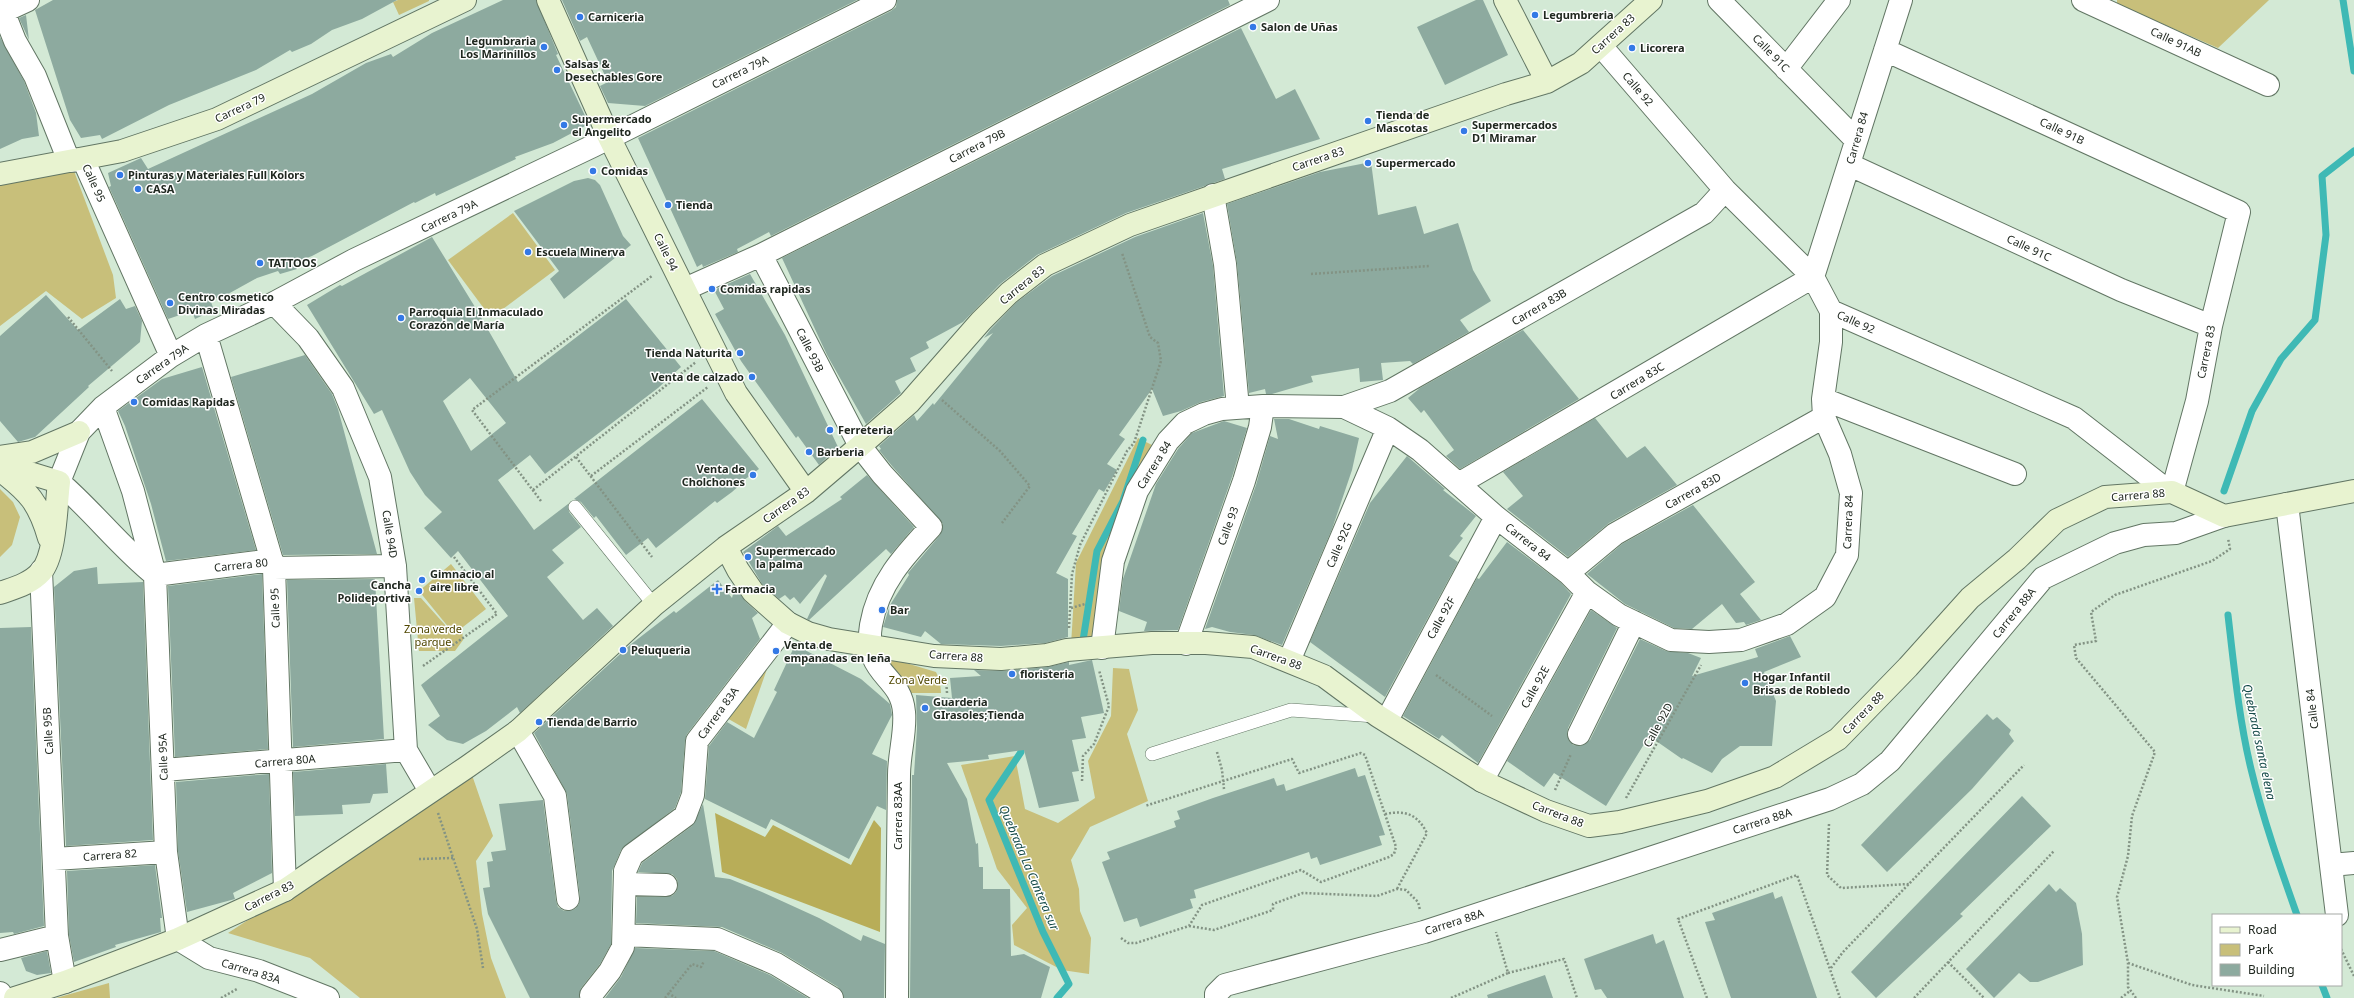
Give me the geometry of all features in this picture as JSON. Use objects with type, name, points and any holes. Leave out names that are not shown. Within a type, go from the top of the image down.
[{"type":"street","points":[[1,9],[28,0]]},
{"type":"street","name":"Carrera 79","points":[[0,174],[122,151],[217,119],[465,0]]},
{"type":"street","name":"Calle 94","points":[[548,0],[609,137],[736,393],[806,492]]},
{"type":"street","name":"Carrera 79A","points":[[59,482],[79,432],[103,407],[170,356],[206,335],[274,303],[354,260],[423,229],[885,0]]},
{"type":"street","name":"Carrera 79B","points":[[685,289],[761,255],[1268,0]]},
{"type":"street","points":[[1505,0],[1547,82]]},
{"type":"street","name":"Carrera 83","points":[[15,998],[65,982],[178,939],[285,890],[518,731],[654,605],[726,547],[806,492],[909,403],[981,321],[1009,293],[1044,265],[1115,231],[1213,195],[1506,94],[1547,82],[1581,63],[1651,0]]},
{"type":"street","name":"Calle 91C","points":[[1719,0],[1856,140]]},
{"type":"street","points":[[1786,69],[1838,0]]},
{"type":"street","name":"Carrera 84","points":[[1813,277],[1850,165],[1856,140],[1901,0]]},
{"type":"street","name":"Calle 91AB","points":[[2083,0],[2268,85]]},
{"type":"street","name":"Calle 95","points":[[1,9],[15,41],[35,76],[170,356]]},
{"type":"street","name":"Calle 92","points":[[1601,46],[1725,190],[1813,277],[1831,311],[2074,418],[2170,492]]},
{"type":"street","name":"Calle 91B","points":[[1885,50],[2239,212]]},
{"type":"street","name":"Calle 91C","points":[[1850,165],[2121,290],[2211,326]]},
{"type":"street","name":"Carrera 83B","points":[[1344,407],[1390,391],[1704,213],[1725,190]]},
{"type":"street","points":[[1213,195],[1225,264],[1238,408]]},
{"type":"street","name":"Carrera 83","points":[[2170,492],[2197,402],[2211,326],[2239,212]]},
{"type":"street","name":"Calle 93B","points":[[761,255],[860,446],[931,526],[905,555],[883,588],[873,619],[870,644]]},
{"type":"street","name":"Carrera 83C","points":[[1460,483],[1813,277]]},
{"type":"street","name":"Calle 94D","points":[[274,303],[308,338],[343,388],[380,477],[395,566],[406,750],[430,791]]},
{"type":"street","points":[[1831,311],[1831,342],[1823,408],[2015,474]]},
{"type":"street","name":"Calle 95","points":[[206,335],[273,564],[285,890]]},
{"type":"street","name":"Carrera 84","points":[[1098,648],[1113,561],[1138,491],[1168,441],[1185,423],[1204,414],[1222,409],[1263,406],[1344,407],[1388,428],[1420,450],[1460,483],[1496,517],[1568,573],[1587,592],[1619,615],[1671,640],[1709,642],[1741,640],[1787,624],[1825,597],[1847,555],[1851,493],[1840,454],[1823,408]]},
{"type":"street","name":"Calle 93","points":[[1186,644],[1244,481],[1260,427],[1263,406]]},
{"type":"street","name":"Calle 95A","points":[[103,407],[133,491],[155,575],[164,770],[166,852],[178,939]]},
{"type":"street","name":"Carrera 83D","points":[[1568,573],[1615,534],[1823,408]]},
{"type":"street","name":"Calle 92G","points":[[1290,661],[1388,428]]},
{"type":"street","points":[[0,457],[32,452],[79,432]]},
{"type":"street","points":[[0,464],[59,482],[86,506],[140,563],[155,575]]},
{"type":"street","points":[[0,470],[22,486],[33,498],[42,513],[51,546]]},
{"type":"street","name":"Calle 95B","points":[[59,482],[51,546],[41,571],[57,936],[65,982]]},
{"type":"street","points":[[2224,516],[2354,491]]},
{"type":"street","name":"Carrera 88","points":[[726,547],[738,570],[753,592],[788,623],[819,637],[870,644],[934,656],[1001,659],[1047,655],[1067,650],[1152,643],[1206,643],[1253,647],[1324,676],[1382,718],[1482,781],[1546,811],[1589,826],[1620,822],[1707,800],[1775,777],[1838,739],[1908,667],[1970,598],[2017,560],[2058,520],[2105,497],[2170,492],[2224,516]]},
{"type":"street","name":"Calle 84","points":[[2287,504],[2337,914]]},
{"type":"street","name":"Carrera 88A","points":[[1216,996],[1225,985],[1424,932],[1830,799],[1862,784],[1890,761],[2043,578],[2115,543],[2144,535],[2176,533],[2224,516]]},
{"type":"street","name":"Calle 92F","points":[[1382,718],[1418,661],[1496,517]]},
{"type":"street","name":"Carrera 80","points":[[155,575],[273,564],[395,566]]},
{"type":"street","points":[[0,593],[28,582],[41,571]]},
{"type":"street","name":"Calle 92E","points":[[1482,781],[1512,730],[1587,592]]},
{"type":"street","points":[[1579,734],[1634,622]]},
{"type":"street","name":"Carrera 83A","points":[[591,995],[610,971],[624,947],[626,866],[632,855],[682,821],[689,811],[693,794],[697,741],[788,623]]},
{"type":"street","name":"Carrera 83AA","points":[[870,644],[873,659],[901,697],[904,712],[899,770],[897,998]]},
{"type":"street","points":[[518,731],[555,796],[568,899]]},
{"type":"street","name":"Carrera 80A","points":[[164,770],[281,762],[406,750]]},
{"type":"street","name":"Carrera 82","points":[[54,859],[166,852]]},
{"type":"street","points":[[2330,865],[2354,863]]},
{"type":"street","points":[[626,884],[666,885]]},
{"type":"street","points":[[624,935],[717,939],[776,964],[832,998]]},
{"type":"street","points":[[0,950],[57,936]]},
{"type":"street","name":"Carrera 83A","points":[[178,939],[209,958],[260,972],[328,998]]},
{"type":"street","points":[[0,993],[1,998]]},
{"type":"lane","points":[[575,507],[654,605]]},
{"type":"lane","points":[[1152,754],[1290,710],[1382,718]]},
{"type":"path","points":[[1067,650],[1071,608],[1072,574],[1080,545],[1127,451],[1134,443],[1161,361],[1158,343],[1150,337],[1139,297],[1115,231]]},
{"type":"path","points":[[1311,274],[1430,266]]},
{"type":"path","points":[[541,500],[472,410],[652,276]]},
{"type":"path","points":[[68,317],[116,376],[129,388]]},
{"type":"path","points":[[533,490],[698,361]]},
{"type":"path","points":[[591,476],[711,385]]},
{"type":"path","points":[[925,386],[1000,451],[1030,486],[1002,523]]},
{"type":"path","points":[[1134,443],[1137,446]]},
{"type":"path","points":[[576,457],[652,557]]},
{"type":"path","points":[[2136,998],[2128,987],[2128,963],[2117,897],[2128,856],[2132,816],[2155,752],[2076,658],[2074,645],[2096,641],[2091,612],[2114,595],[2212,561],[2230,549],[2224,516]]},
{"type":"path","points":[[402,681],[497,614],[454,557]]},
{"type":"path","points":[[1071,608],[1080,605]]},
{"type":"path","name":"Calle 92D","points":[[1624,800],[1701,665],[1709,642]]},
{"type":"path","points":[[1082,781],[1083,756],[1094,744],[1109,706],[1098,648]]},
{"type":"path","points":[[1418,661],[1512,730]]},
{"type":"path","points":[[1546,811],[1579,734]]},
{"type":"path","points":[[1216,748],[1224,789]]},
{"type":"path","points":[[1145,806],[1292,758],[1299,773],[1361,754],[1365,755],[1396,847],[1394,854],[1390,857],[1321,882],[1301,870],[1224,896],[1202,905],[1189,926]]},
{"type":"path","points":[[1830,968],[1843,952],[2024,766]]},
{"type":"path","points":[[430,791],[477,929],[484,968]]},
{"type":"path","points":[[1830,799],[1827,875],[1841,888],[1909,884]]},
{"type":"path","points":[[1385,814],[1399,811],[1412,814],[1421,822],[1427,833],[1397,889]]},
{"type":"path","points":[[1914,998],[2054,851]]},
{"type":"path","points":[[419,859],[453,858]]},
{"type":"path","points":[[1707,998],[1678,919],[1797,875],[1840,997],[1843,998]]},
{"type":"path","points":[[1120,938],[1128,943],[1136,943],[1189,926],[1214,930],[1273,910],[1273,904],[1303,893],[1376,896],[1397,889],[1406,890],[1418,902],[1424,932]]},
{"type":"path","points":[[1490,910],[1508,973]]},
{"type":"path","points":[[665,998],[692,964],[701,967],[717,939]]},
{"type":"path","points":[[2342,951],[2354,976]]},
{"type":"path","points":[[1451,998],[1508,973],[1564,959],[1577,998]]},
{"type":"path","points":[[1948,962],[1984,998]]},
{"type":"path","points":[[2128,963],[2192,985],[2264,996]]},
{"type":"path","points":[[2121,998],[2130,991]]},
{"type":"path","points":[[668,993],[676,998]]},
{"type":"green space","points":[[398,0],[429,1],[399,15],[393,2]]},
{"type":"green space","points":[[2117,0],[2269,0],[2218,48],[2117,4]]},
{"type":"green space","points":[[74,171],[113,275],[116,298],[82,319],[46,291],[0,326],[0,184]]},
{"type":"green space","points":[[513,213],[555,270],[491,318],[448,260]]},
{"type":"green space","points":[[1138,438],[1154,446],[1094,645],[1071,645],[1076,563]]},
{"type":"green space","points":[[0,489],[13,502],[20,517],[12,545],[0,557]]},
{"type":"green space","points":[[451,564],[486,609],[454,634],[419,591]]},
{"type":"green space","name":"Zona verde parque","points":[[414,598],[421,598],[454,635],[462,629],[463,640],[455,651],[419,651]]},
{"type":"green space","name":"Zona Verde","points":[[876,654],[936,672],[940,681],[941,693],[911,693]]},
{"type":"green space","points":[[1113,668],[1129,669],[1138,710],[1127,734],[1148,801],[1090,827],[1071,860],[1079,889],[1080,911],[1091,938],[1089,974],[1062,970],[1014,945],[1012,925],[1027,908],[997,869],[961,765],[1015,756],[1025,809],[1058,823],[1095,798],[1088,761],[1111,716]]},
{"type":"green space","points":[[767,669],[746,729],[725,717],[754,673]]},
{"type":"green space","points":[[472,775],[493,836],[476,861],[482,914],[491,958],[506,998],[360,998],[310,958],[228,933]]},
{"type":"green space","points":[[109,983],[110,998],[56,998]]},
{"type":"shaded area","points":[[715,813],[765,837],[773,825],[851,865],[874,820],[881,828],[880,932],[722,872]]},
{"type":"building","points":[[53,0],[397,0],[362,19],[332,30],[311,44],[292,52],[290,50],[256,70],[169,105],[102,139],[100,135],[81,138],[70,120],[35,10]]},
{"type":"building","points":[[503,0],[536,0],[558,54],[556,55],[589,124],[553,143],[515,157],[516,159],[436,196],[435,193],[415,203],[414,202],[312,256],[294,263],[297,269],[280,274],[278,271],[257,278],[228,294],[213,299],[211,302],[214,310],[195,319],[192,311],[168,319],[109,187],[111,186],[108,173],[141,158],[148,169],[312,94],[366,63],[391,54],[393,57],[432,33]]},
{"type":"building","points":[[562,0],[857,0],[645,106],[608,103],[600,86],[608,82],[587,37],[580,41]]},
{"type":"building","points":[[897,0],[1228,0],[1230,5],[771,236],[769,232],[737,249],[738,252],[703,267],[702,264],[697,267],[638,138],[891,11],[896,7]]},
{"type":"building","points":[[1476,0],[1483,0],[1508,55],[1445,85],[1417,27]]},
{"type":"building","points":[[26,15],[29,40],[19,18]]},
{"type":"building","points":[[1241,28],[1276,99],[1295,89],[1320,139],[1222,169],[1225,179],[1126,213],[1037,255],[1000,284],[963,322],[926,342],[929,348],[910,358],[916,371],[895,381],[901,393],[866,424],[827,355],[782,258]]},
{"type":"building","points":[[0,37],[24,81],[36,113],[39,136],[22,139],[0,149]]},
{"type":"building","points":[[1371,162],[1378,215],[1416,206],[1424,234],[1458,223],[1473,270],[1491,301],[1460,320],[1469,332],[1413,364],[1410,361],[1381,363],[1383,380],[1360,382],[1359,368],[1311,376],[1313,382],[1272,394],[1266,394],[1265,389],[1249,393],[1237,263],[1227,204],[1320,172]]},
{"type":"building","points":[[588,178],[595,180],[600,185],[623,236],[631,245],[564,299],[550,279],[559,271],[514,211],[574,181]]},
{"type":"building","points":[[1203,213],[1213,266],[1224,396],[1201,402],[1181,411],[1163,416],[1152,389],[1119,435],[1125,439],[1107,464],[1117,470],[1104,492],[1099,489],[1072,534],[1077,536],[1056,573],[1068,579],[1068,637],[1045,643],[1001,646],[941,644],[925,631],[921,637],[883,627],[890,605],[909,575],[908,573],[940,535],[943,524],[892,466],[879,450],[881,449],[879,446],[914,415],[917,421],[933,403],[934,405],[993,333],[984,338],[990,330],[1017,302],[1052,276],[1135,237]]},
{"type":"building","points":[[432,237],[475,307],[518,382],[626,299],[681,367],[658,388],[545,474],[530,455],[498,480],[534,530],[568,504],[569,512],[581,527],[552,550],[564,563],[547,577],[583,620],[597,608],[613,626],[520,713],[517,707],[486,731],[463,744],[447,740],[428,725],[440,716],[421,685],[508,616],[458,551],[451,558],[424,528],[442,512],[425,495],[410,472],[382,410],[374,414],[307,305],[340,285],[342,286]],"holes":[[[470,378],[506,423],[471,451],[443,401]]]},
{"type":"building","points":[[750,274],[785,335],[838,447],[819,465],[798,436],[796,438],[741,361],[715,314],[724,309],[714,290]]},
{"type":"building","points":[[46,295],[78,330],[120,299],[126,309],[135,306],[142,321],[140,342],[88,386],[89,387],[35,437],[18,442],[0,421],[0,336]]},
{"type":"building","points":[[1523,330],[1579,399],[1460,469],[1446,456],[1454,450],[1424,410],[1421,413],[1408,398],[1420,388]]},
{"type":"building","points":[[305,355],[332,394],[338,409],[377,554],[283,555],[231,377]]},
{"type":"building","points":[[202,367],[256,550],[166,561],[151,504],[125,426],[118,411],[162,379]]},
{"type":"building","points":[[702,399],[759,469],[740,483],[741,484],[732,492],[717,503],[715,501],[656,548],[648,538],[626,555],[596,516],[594,518],[581,502],[574,499]]},
{"type":"building","points":[[1595,418],[1627,458],[1645,446],[1677,485],[1609,523],[1568,557],[1507,509],[1523,496],[1503,472]]},
{"type":"building","points":[[1274,419],[1289,419],[1319,429],[1320,426],[1359,438],[1352,470],[1332,529],[1282,645],[1254,635],[1230,632],[1212,627],[1205,629],[1256,485],[1270,436],[1278,439]]},
{"type":"building","points":[[1224,421],[1247,428],[1232,477],[1178,630],[1144,631],[1147,622],[1119,611],[1123,579],[1156,484],[1178,449],[1192,433]]},
{"type":"building","points":[[1407,456],[1445,489],[1443,490],[1476,516],[1460,536],[1463,538],[1449,556],[1458,562],[1385,697],[1310,642],[1370,503]]},
{"type":"building","points":[[867,475],[914,527],[891,554],[886,549],[809,620],[807,619],[827,576],[825,574],[800,604],[794,597],[790,600],[785,595],[779,599],[762,584],[743,552],[778,526],[786,536],[842,499],[840,497]]},
{"type":"building","points":[[1693,505],[1755,582],[1740,594],[1761,620],[1746,625],[1744,622],[1736,623],[1722,604],[1692,629],[1674,628],[1625,604],[1587,574],[1622,544]]},
{"type":"building","points":[[1507,542],[1560,582],[1571,594],[1478,763],[1442,735],[1439,739],[1403,716],[1477,578],[1479,579]]},
{"type":"building","points":[[97,567],[98,584],[143,582],[153,840],[66,846],[54,587],[74,571]]},
{"type":"building","points":[[262,574],[268,749],[175,757],[168,586]]},
{"type":"building","points":[[375,579],[384,739],[293,747],[287,580]]},
{"type":"building","points":[[718,580],[732,598],[735,587],[745,601],[758,613],[752,618],[760,639],[687,734],[685,740],[681,792],[675,808],[621,850],[612,871],[611,944],[600,964],[581,988],[579,998],[530,998],[488,914],[483,888],[490,887],[487,862],[493,861],[491,852],[506,850],[499,804],[543,800],[556,901],[558,907],[564,911],[575,909],[579,904],[580,897],[567,794],[534,733],[630,645],[674,611],[676,613]]},
{"type":"building","points":[[1591,610],[1617,628],[1568,728],[1567,735],[1573,745],[1580,746],[1590,740],[1640,639],[1666,651],[1688,653],[1701,658],[1692,676],[1758,657],[1755,649],[1790,636],[1801,657],[1764,672],[1776,701],[1772,746],[1740,746],[1722,759],[1712,773],[1683,758],[1682,759],[1649,736],[1606,806],[1554,773],[1544,787],[1507,761]]},
{"type":"building","points":[[31,627],[44,926],[14,934],[13,932],[0,933],[0,628]]},
{"type":"building","points":[[795,645],[861,679],[890,704],[892,715],[872,754],[887,761],[886,810],[877,806],[849,859],[771,819],[766,829],[705,799],[709,746],[727,722],[754,738],[777,692],[774,690]]},
{"type":"building","points":[[1092,660],[1104,713],[1081,717],[1086,738],[1072,740],[1079,771],[1072,772],[1079,801],[1039,808],[1024,750],[988,755],[989,759],[947,763],[967,799],[976,844],[978,843],[979,867],[983,867],[983,889],[1010,889],[1011,956],[1024,954],[1050,967],[1041,998],[910,998],[912,775],[914,775],[917,728],[916,695],[952,698],[950,678],[981,676],[974,670],[1002,671],[1048,667],[1069,662],[1069,665]]},
{"type":"building","points":[[1987,714],[1993,720],[1997,717],[2011,730],[2009,734],[2014,741],[1972,789],[1887,872],[1861,845]]},
{"type":"building","points":[[386,764],[388,793],[373,794],[370,803],[342,805],[343,814],[295,816],[293,772]]},
{"type":"building","points":[[1355,768],[1358,777],[1365,775],[1385,835],[1379,836],[1382,845],[1320,865],[1317,857],[1311,859],[1309,852],[1194,890],[1196,898],[1190,899],[1193,908],[1140,927],[1137,918],[1124,922],[1102,862],[1110,859],[1107,852],[1176,827],[1174,821],[1180,819],[1177,811],[1213,798],[1274,778],[1277,786],[1284,784],[1286,791]]},
{"type":"building","points":[[269,774],[272,873],[233,893],[235,899],[187,912],[178,851],[176,782]]},
{"type":"building","points":[[2022,796],[2051,826],[1960,914],[1963,916],[1876,998],[1851,972]]},
{"type":"building","points":[[703,804],[715,877],[730,879],[762,892],[819,918],[861,941],[863,935],[885,944],[884,998],[844,998],[838,987],[782,953],[722,927],[636,923],[637,897],[672,896],[676,892],[678,886],[677,879],[672,874],[638,872],[642,863],[692,826]]},
{"type":"building","points":[[155,865],[162,918],[160,918],[161,932],[115,945],[116,947],[74,962],[69,935],[67,871]]},
{"type":"building","points":[[2049,884],[2056,892],[2060,888],[2076,903],[2082,934],[2083,965],[2038,982],[2030,982],[2019,973],[1994,998],[1966,969]]},
{"type":"building","points":[[1773,892],[1775,899],[1782,896],[1817,998],[1731,998],[1705,922],[1715,920],[1712,913]]},
{"type":"building","points":[[1653,934],[1656,944],[1664,940],[1684,998],[1607,998],[1601,989],[1595,990],[1584,959]]},
{"type":"building","points":[[635,948],[714,951],[770,975],[808,998],[605,998],[621,977]]},
{"type":"building","points":[[47,951],[51,973],[37,975],[26,971],[21,958]]},
{"type":"building","points":[[1545,975],[1553,998],[1488,998],[1487,995]]},
{"type":"waterway","points":[[2343,0],[2354,71]]},
{"type":"waterway","points":[[2224,491],[2252,411],[2281,359],[2315,320],[2326,235],[2322,176],[2354,151]]},
{"type":"waterway","name":"Quebrada La Cantera sur","points":[[1082,647],[1097,551],[1123,501],[1143,440]]},
{"type":"waterway","name":"Quebrada santa elena","points":[[2228,615],[2240,712],[2251,769],[2266,825],[2297,914]]},
{"type":"waterway","name":"Quebrada La Cantera sur","points":[[1021,746],[1021,752],[989,800],[1043,932],[1069,984],[1057,998]]},
{"type":"waterway","name":"Quebrada santa elena","points":[[2322,986],[2327,998]]},
{"type":"place","name":"Legumbreria","points":[[1535,15]]},
{"type":"place","name":"Carniceria","points":[[580,17]]},
{"type":"place","name":"Salon de Uñas","points":[[1253,27]]},
{"type":"place","name":"Legumbraria Los Marinillos","points":[[544,47]]},
{"type":"place","name":"Licorera","points":[[1632,48]]},
{"type":"place","name":"Salsas & Desechables Gore","points":[[557,70]]},
{"type":"place","name":"Tienda de Mascotas","points":[[1368,121]]},
{"type":"place","name":"Supermercado el Angelito","points":[[564,125]]},
{"type":"place","name":"Supermercados D1 Miramar","points":[[1464,131]]},
{"type":"place","name":"Supermercado","points":[[1368,163]]},
{"type":"place","name":"Comidas","points":[[593,171]]},
{"type":"place","name":"Pinturas y Materiales Full Kolors","points":[[120,175]]},
{"type":"place","name":"CASA","points":[[138,189]]},
{"type":"place","name":"Tienda","points":[[668,205]]},
{"type":"place","name":"Escuela Minerva","points":[[528,252]]},
{"type":"place","name":"TATTOOS","points":[[260,263]]},
{"type":"place","name":"Comidas rapidas","points":[[712,289]]},
{"type":"place","name":"Centro cosmetico Divinas Miradas","points":[[170,303]]},
{"type":"place","name":"Parroquia El Inmaculado Corazón de María","points":[[401,318]]},
{"type":"place","name":"Tienda Naturita","points":[[740,353]]},
{"type":"place","name":"Venta de calzado","points":[[752,377]]},
{"type":"place","name":"Comidas Rapidas","points":[[134,402]]},
{"type":"place","name":"Ferreteria","points":[[830,430]]},
{"type":"place","name":"Barberia","points":[[809,452]]},
{"type":"place","name":"Venta de Cholchones","points":[[753,475]]},
{"type":"place","name":"Supermercado la palma","points":[[748,557]]},
{"type":"place","name":"Gimnacio al aire libre","points":[[422,580]]},
{"type":"place","name":"Farmacia","points":[[717,589]]},
{"type":"place","name":"Cancha Polideportiva","points":[[419,591]]},
{"type":"place","name":"Bar","points":[[882,610]]},
{"type":"place","name":"Peluqueria","points":[[623,650]]},
{"type":"place","name":"Venta de empanadas en leña","points":[[776,651]]},
{"type":"place","name":"floristeria","points":[[1012,674]]},
{"type":"place","name":"Hogar Infantil Brisas de Robledo","points":[[1745,683]]},
{"type":"place","name":"Guarderia GIrasoles;Tienda","points":[[925,708]]},
{"type":"place","name":"Tienda de Barrio","points":[[539,722]]}]
